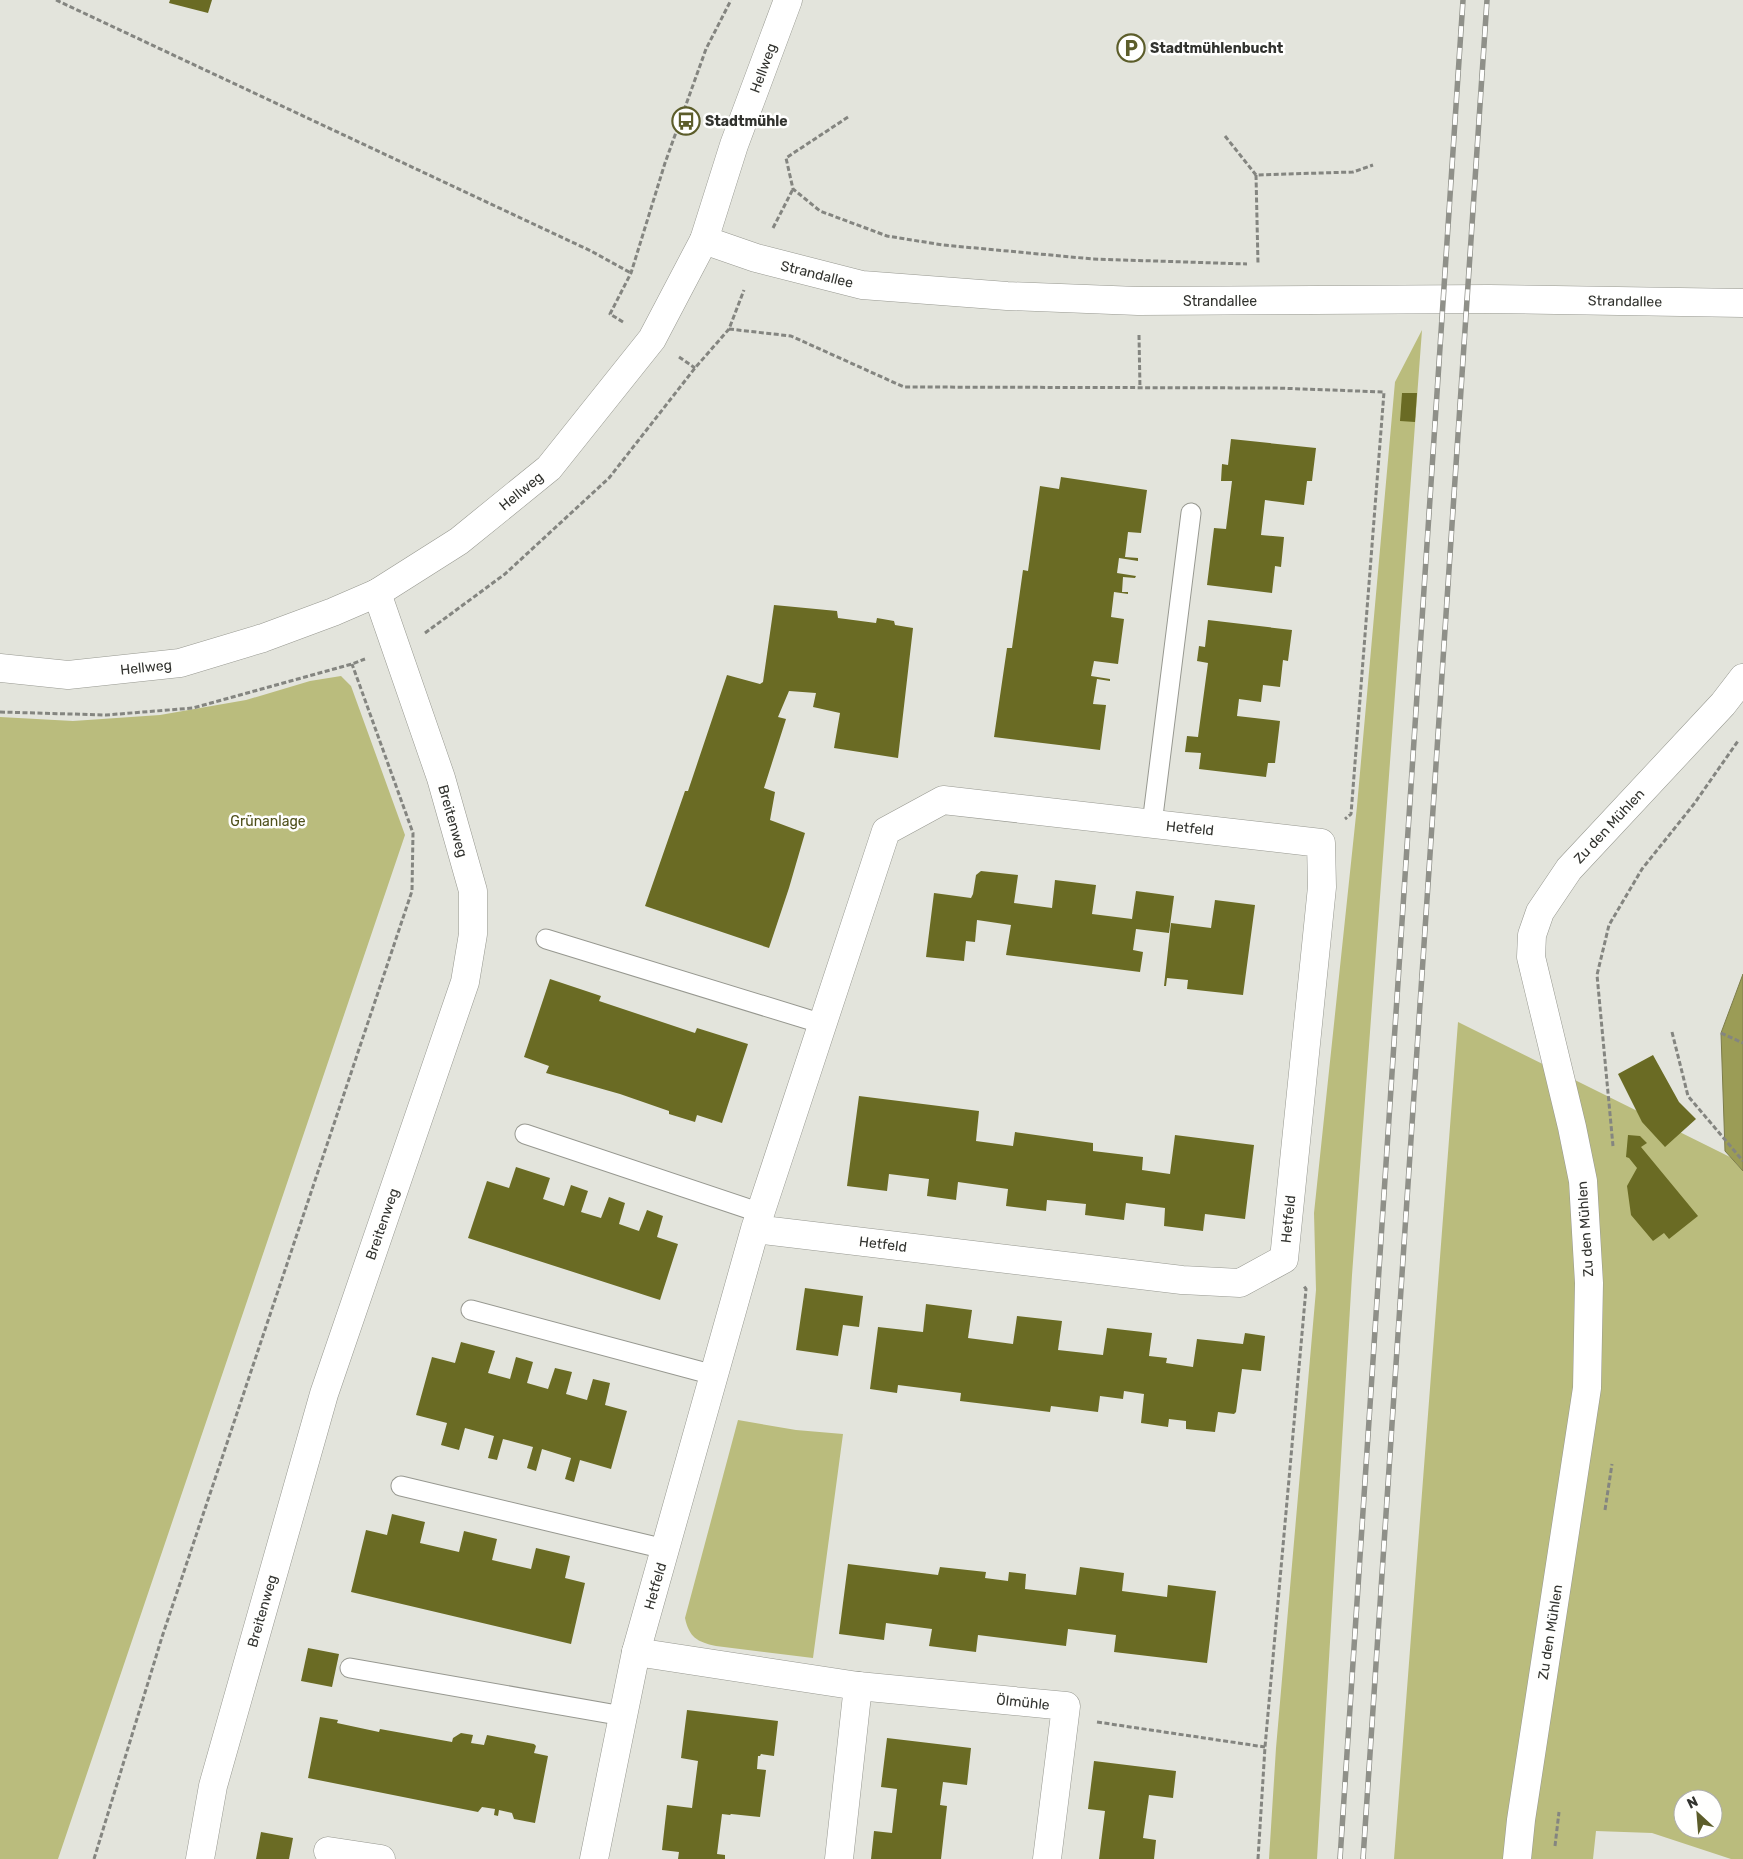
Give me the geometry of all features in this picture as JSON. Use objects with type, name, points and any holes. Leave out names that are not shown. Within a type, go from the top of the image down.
[{"type":"street","name":"Hellweg","points":[[0,668],[68,675],[180,663],[263,638],[333,612],[377,593],[458,541],[549,468],[652,339],[704,240],[734,145],[788,0]]},
{"type":"street","name":"Strandallee","points":[[704,240],[756,258],[862,285],[1007,296],[1138,301],[1489,299],[1743,303]]},
{"type":"street","name":"Breitenweg","points":[[200,1859],[213,1786],[324,1394],[465,982],[473,934],[470,881],[441,778],[377,593]]},
{"type":"street","name":"Zu den Mühlen","points":[[1517,1859],[1521,1820],[1587,1388],[1588,1283],[1583,1180],[1531,957],[1532,935],[1540,912],[1569,869],[1723,704],[1743,678]]},
{"type":"street","name":"Hetfeld","points":[[594,1859],[636,1652],[714,1375],[758,1221],[886,831],[943,800],[1322,843],[1322,887],[1284,1259],[1240,1283],[1182,1280],[758,1221]]},
{"type":"street","name":"Ölmühle","points":[[636,1652],[858,1686],[1066,1706],[1047,1859]]},
{"type":"street","points":[[838,1859],[858,1686]]},
{"type":"street","points":[[328,1851],[381,1859]]},
{"type":"lane","name":"Hetfeld","points":[[1152,824],[1191,513]]},
{"type":"lane","points":[[546,938],[823,1024]]},
{"type":"lane","points":[[525,1134],[758,1221]]},
{"type":"lane","points":[[471,1310],[714,1375]]},
{"type":"lane","points":[[401,1486],[665,1549]]},
{"type":"lane","points":[[350,1668],[623,1716]]},
{"type":"path","points":[[56,0],[592,251],[630,273],[706,49],[731,0]]},
{"type":"path","points":[[848,117],[786,158],[793,189],[820,211],[886,236],[943,245],[1093,259],[1258,264],[1256,175],[1226,136]]},
{"type":"path","points":[[1256,175],[1353,172],[1373,165]]},
{"type":"path","points":[[0,712],[106,715],[193,708],[352,664],[429,631],[505,574],[609,478],[695,368],[730,329],[756,258],[793,189]]},
{"type":"path","points":[[1138,301],[1140,389]]},
{"type":"path","points":[[730,329],[792,336],[904,387],[1276,388],[1384,392],[1351,814],[1322,843]]},
{"type":"path","points":[[94,1859],[162,1637],[412,891],[413,833],[352,664]]},
{"type":"path","points":[[1613,1150],[1598,975],[1609,925],[1642,869],[1694,804],[1743,734]]},
{"type":"path","points":[[1672,1032],[1688,1096],[1743,1161]]},
{"type":"path","points":[[1721,1033],[1743,1043]]},
{"type":"path","points":[[1258,1859],[1265,1747],[1306,1290],[1284,1259]]},
{"type":"path","points":[[1066,1706],[1100,1724],[1265,1747]]},
{"type":"green space","points":[[1422,330],[1352,1275],[1317,1859],[1269,1859],[1276,1748],[1316,1290],[1314,1213],[1357,806],[1395,382]]},
{"type":"green space","name":"Grünanlage","points":[[341,676],[351,686],[405,835],[58,1859],[0,1859],[0,717],[73,721],[160,715],[246,700],[310,681]]},
{"type":"green space","points":[[1458,1022],[1730,1157],[1743,1171],[1743,1859],[1731,1859],[1652,1833],[1596,1831],[1593,1859],[1394,1859]]},
{"type":"green space","points":[[738,1420],[796,1430],[843,1434],[813,1658],[709,1644],[695,1638],[689,1630],[685,1618]]},
{"type":"shaded area","points":[[1743,974],[1743,1171],[1725,1151],[1721,1033]]},
{"type":"building","points":[[170,0],[212,0],[208,13],[169,3]]},
{"type":"building","points":[[1402,393],[1417,393],[1415,422],[1400,421]]},
{"type":"building","points":[[1231,439],[1316,448],[1312,481],[1307,481],[1304,505],[1265,500],[1261,535],[1284,537],[1281,567],[1275,566],[1272,593],[1207,585],[1214,528],[1226,529],[1232,481],[1221,481],[1222,464],[1228,465]]},
{"type":"building","points":[[1061,477],[1147,490],[1141,533],[1128,532],[1125,557],[1138,558],[1138,561],[1119,558],[1117,573],[1136,576],[1135,578],[1123,577],[1122,592],[1128,592],[1128,594],[1114,592],[1111,617],[1124,619],[1118,664],[1094,661],[1091,676],[1110,679],[1110,681],[1097,679],[1093,704],[1106,705],[1100,750],[994,737],[1007,648],[1012,648],[1023,570],[1028,571],[1040,486],[1059,489]]},
{"type":"building","points":[[774,605],[837,611],[838,618],[876,623],[877,618],[894,621],[895,625],[913,628],[898,758],[834,748],[840,713],[813,707],[816,693],[789,691],[778,717],[786,719],[764,788],[775,792],[770,820],[805,833],[769,948],[645,906],[685,791],[688,791],[727,675],[760,684],[763,682]]},
{"type":"building","points":[[1208,620],[1292,630],[1288,661],[1283,660],[1280,687],[1263,685],[1261,702],[1239,699],[1237,716],[1280,721],[1275,763],[1268,763],[1266,777],[1199,769],[1201,753],[1185,752],[1187,736],[1198,737],[1208,663],[1197,661],[1199,646],[1205,647]]},
{"type":"building","points":[[981,871],[1018,875],[1014,903],[1052,908],[1055,880],[1096,885],[1092,914],[1132,919],[1136,891],[1174,896],[1169,933],[1136,929],[1133,950],[1143,952],[1140,972],[1006,955],[1011,925],[977,920],[975,942],[966,941],[964,961],[926,957],[934,893],[971,898],[976,875]]},
{"type":"building","points":[[1215,900],[1255,905],[1243,995],[1187,989],[1188,980],[1167,978],[1166,986],[1164,986],[1171,923],[1211,928]]},
{"type":"building","points":[[550,979],[601,996],[599,1001],[695,1033],[697,1028],[748,1044],[722,1123],[697,1115],[695,1122],[669,1114],[669,1111],[620,1094],[546,1073],[549,1066],[524,1057]]},
{"type":"building","points":[[1653,1055],[1679,1102],[1696,1119],[1665,1147],[1642,1122],[1618,1074]]},
{"type":"building","points":[[859,1096],[979,1111],[976,1141],[1013,1146],[1015,1132],[1093,1143],[1093,1151],[1143,1157],[1142,1170],[1170,1174],[1175,1135],[1254,1145],[1245,1219],[1205,1214],[1203,1231],[1164,1226],[1165,1208],[1126,1203],[1124,1220],[1085,1215],[1086,1204],[1047,1200],[1046,1211],[1006,1206],[1008,1189],[958,1182],[956,1200],[927,1196],[929,1179],[889,1174],[887,1191],[847,1186]]},
{"type":"building","points":[[1628,1135],[1640,1136],[1647,1143],[1641,1147],[1698,1216],[1669,1239],[1664,1233],[1653,1241],[1631,1215],[1627,1186],[1637,1168],[1626,1157]]},
{"type":"building","points":[[516,1167],[550,1178],[543,1199],[564,1206],[571,1185],[588,1191],[581,1212],[601,1218],[609,1197],[625,1203],[619,1224],[639,1231],[647,1210],[663,1216],[657,1237],[678,1244],[660,1300],[468,1238],[487,1181],[509,1188]]},
{"type":"building","points":[[805,1288],[863,1296],[859,1327],[843,1325],[838,1356],[796,1350]]},
{"type":"building","points":[[926,1304],[972,1310],[968,1338],[1013,1344],[1017,1316],[1062,1321],[1058,1350],[1103,1355],[1107,1328],[1152,1333],[1149,1356],[1167,1358],[1166,1363],[1193,1367],[1197,1339],[1243,1344],[1245,1333],[1265,1336],[1261,1371],[1242,1369],[1236,1412],[1234,1414],[1218,1412],[1215,1432],[1186,1429],[1186,1421],[1169,1419],[1168,1427],[1141,1423],[1144,1394],[1124,1391],[1123,1399],[1100,1396],[1098,1412],[1051,1406],[1050,1412],[960,1401],[961,1393],[898,1385],[897,1393],[870,1389],[878,1327],[923,1332]]},
{"type":"building","points":[[461,1342],[495,1351],[488,1373],[510,1379],[516,1357],[533,1362],[527,1383],[548,1389],[555,1368],[572,1372],[566,1394],[587,1400],[593,1379],[610,1383],[605,1405],[627,1411],[611,1469],[580,1460],[574,1482],[565,1479],[571,1458],[542,1449],[536,1471],[527,1468],[533,1447],[503,1439],[497,1460],[488,1458],[494,1436],[465,1428],[459,1450],[441,1445],[447,1423],[416,1415],[432,1357],[455,1363]]},
{"type":"building","points":[[392,1514],[425,1522],[420,1543],[459,1552],[464,1531],[497,1539],[492,1560],[531,1569],[536,1548],[570,1556],[565,1578],[585,1583],[571,1644],[351,1592],[366,1530],[387,1535]]},
{"type":"building","points":[[848,1564],[938,1575],[940,1567],[986,1572],[985,1578],[1008,1581],[1009,1572],[1026,1574],[1025,1589],[1076,1595],[1080,1567],[1124,1573],[1122,1591],[1167,1597],[1168,1585],[1216,1591],[1207,1663],[1114,1652],[1116,1635],[1068,1629],[1066,1646],[978,1635],[976,1652],[929,1646],[932,1629],[886,1623],[884,1640],[839,1634]]},
{"type":"building","points":[[308,1648],[339,1654],[332,1687],[301,1681]]},
{"type":"building","points":[[687,1710],[778,1721],[774,1756],[761,1754],[758,1756],[757,1769],[766,1770],[760,1817],[722,1814],[717,1854],[725,1855],[725,1859],[678,1859],[679,1852],[662,1850],[667,1805],[692,1808],[698,1761],[681,1758]]},
{"type":"building","points":[[320,1717],[338,1720],[337,1723],[379,1732],[380,1729],[452,1742],[453,1738],[461,1733],[473,1735],[471,1743],[484,1745],[487,1735],[534,1744],[536,1746],[534,1753],[548,1756],[535,1823],[514,1819],[512,1813],[499,1810],[498,1816],[494,1815],[495,1809],[482,1807],[478,1812],[308,1778]]},
{"type":"building","points":[[887,1738],[971,1748],[967,1785],[943,1782],[940,1805],[947,1806],[941,1859],[871,1859],[874,1831],[892,1833],[897,1789],[881,1787]]},
{"type":"building","points":[[1094,1761],[1176,1771],[1173,1798],[1149,1795],[1143,1838],[1156,1840],[1154,1859],[1099,1859],[1105,1811],[1088,1809]]},
{"type":"building","points":[[261,1832],[293,1838],[289,1859],[256,1859]]},
{"type":"railway","points":[[1340,1859],[1463,0]]},
{"type":"railway","points":[[1363,1859],[1487,0]]},
{"type":"place","name":"Stadtmühlenbucht","points":[[1131,48]]},
{"type":"place","name":"Stadtmühle","points":[[686,121]]}]
